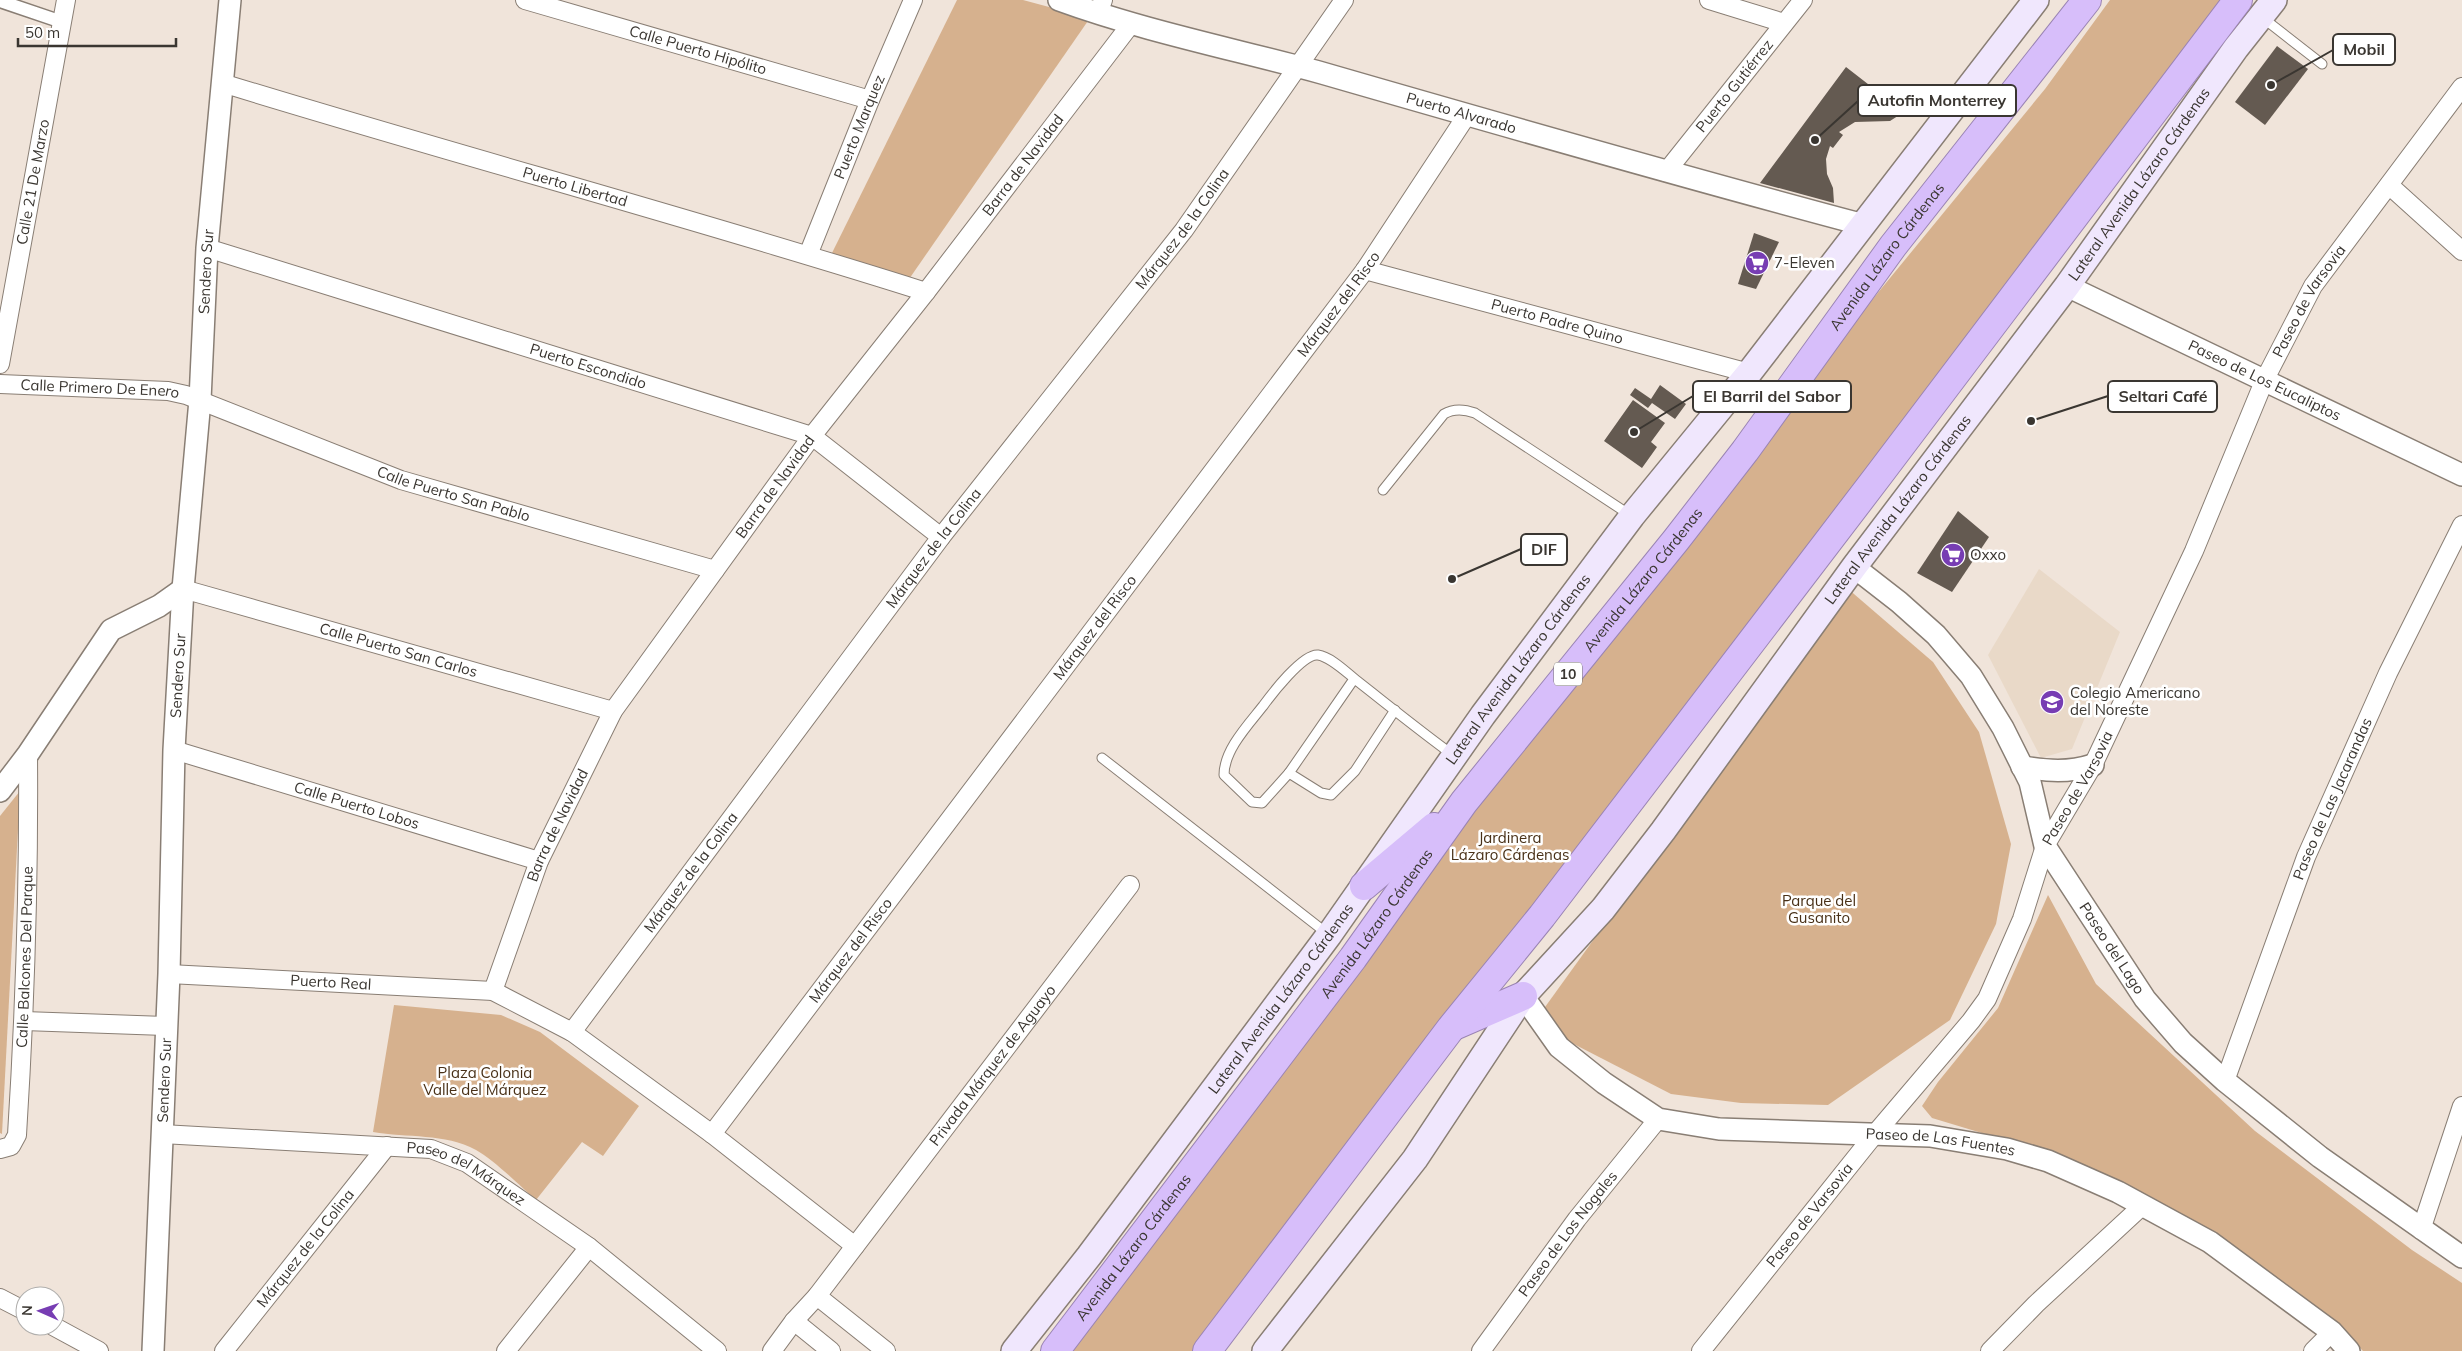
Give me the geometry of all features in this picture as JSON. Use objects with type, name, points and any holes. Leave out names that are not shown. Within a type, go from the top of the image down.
[{"type":"highway","name":"Avenida Lázaro Cárdenas","points":[[1055,1351],[1353,958],[1464,802],[1676,540],[1745,451],[1893,246],[2087,0]]},
{"type":"highway","points":[[1207,1351],[1451,1028],[1542,916],[1608,830],[2238,0]]},
{"type":"highway","points":[[1364,886],[1464,802]]},
{"type":"highway","points":[[1451,1028],[1523,996]]},
{"type":"main road","name":"Lateral Avenida Lázaro Cárdenas","points":[[1014,1351],[1089,1256],[1329,935],[1455,756],[1632,516],[1750,373],[1864,225],[1924,143],[2036,0]]},
{"type":"main road","name":"Lateral Avenida Lázaro Cárdenas","points":[[1265,1351],[1415,1159],[1523,996],[1603,909],[1663,831],[1854,566],[2067,286],[2267,8]]},
{"type":"street","name":"Calle 21 De Marzo","points":[[0,364],[66,0]]},
{"type":"street","name":"Sendero Sur","points":[[153,1351],[165,1026],[169,974],[174,750],[183,589],[200,400],[207,248],[230,0]]},
{"type":"street","name":"Calle Puerto Hipólito","points":[[525,0],[870,100]]},
{"type":"street","name":"Puerto Marquez","points":[[808,255],[870,100],[914,0]]},
{"type":"street","name":"Puerto Alvarado","points":[[1059,0],[1101,7],[1131,24],[1297,66],[1666,172],[1864,225]]},
{"type":"street","name":"Márquez de la Colina","points":[[572,1032],[941,536],[1184,230],[1344,0]]},
{"type":"street","points":[[1709,0],[1784,23]]},
{"type":"street","name":"Puerto Gutiérrez","points":[[1666,172],[1803,0]]},
{"type":"street","points":[[1,6],[62,22]]},
{"type":"street","name":"Barra de Navidad","points":[[493,991],[539,862],[613,711],[812,436],[926,292],[1131,24]]},
{"type":"street","name":"Puerto Libertad","points":[[222,83],[411,141],[808,255],[926,292]]},
{"type":"street","name":"Paseo de Varsovia","points":[[1701,1351],[1874,1135],[1971,1021],[1986,998],[2022,919],[2045,846],[2093,765],[2194,551],[2265,379],[2313,286],[2462,87]]},
{"type":"street","name":"Márquez del Risco","points":[[712,1134],[1365,270],[1467,114]]},
{"type":"street","points":[[2389,185],[2462,251]]},
{"type":"street","name":"Puerto Escondido","points":[[207,248],[812,436],[941,536]]},
{"type":"street","name":"Puerto Padre Quino","points":[[1365,270],[1750,373]]},
{"type":"street","name":"Paseo de Los Eucaliptos","points":[[2067,286],[2265,379],[2462,475]]},
{"type":"street","name":"Calle Primero De Enero","points":[[0,384],[168,391],[200,400]]},
{"type":"street","name":"Calle Puerto San Pablo","points":[[200,400],[401,480],[715,570]]},
{"type":"street","name":"Paseo de Las Jacarandas","points":[[2226,1082],[2306,857],[2388,673],[2462,525]]},
{"type":"street","name":"Paseo del Lago","points":[[1854,566],[1936,635],[1971,676],[2003,728],[2030,782],[2045,846],[2145,999],[2183,1043],[2226,1082],[2320,1157],[2421,1230],[2462,1257]]},
{"type":"street","points":[[0,791],[28,754],[111,630],[159,606],[183,589]]},
{"type":"street","name":"Calle Puerto San Carlos","points":[[183,589],[613,711]]},
{"type":"street","name":"Calle Puerto Lobos","points":[[174,750],[539,862]]},
{"type":"street","name":"Calle Balcones Del Parque","points":[[0,1149],[11,1146],[17,1135],[24,1021],[29,878],[28,754]]},
{"type":"street","points":[[2022,767],[2057,772],[2075,771],[2093,765]]},
{"type":"street","name":"Privada Márquez de Aguayo","points":[[772,1351],[794,1321],[817,1296],[1130,885]]},
{"type":"street","name":"Puerto Real","points":[[169,974],[493,991]]},
{"type":"street","points":[[493,991],[572,1032],[712,1134],[855,1246]]},
{"type":"street","name":"Paseo de Las Fuentes","points":[[1523,996],[1559,1048],[1604,1083],[1658,1118],[1719,1129],[1930,1136],[2007,1149],[2048,1162],[2118,1192],[2210,1242],[2332,1332],[2350,1351]]},
{"type":"street","points":[[24,1021],[165,1026]]},
{"type":"street","points":[[2421,1230],[2462,1106]]},
{"type":"street","name":"Paseo de Los Nogales","points":[[1481,1351],[1577,1219],[1658,1118]]},
{"type":"street","name":"Paseo del Márquez","points":[[162,1134],[431,1149],[468,1164],[589,1247],[717,1351]]},
{"type":"street","name":"Márquez de la Colina","points":[[224,1351],[386,1146]]},
{"type":"street","points":[[1990,1351],[2036,1304],[2142,1206]]},
{"type":"street","points":[[506,1351],[589,1247]]},
{"type":"street","points":[[817,1296],[886,1351]]},
{"type":"street","points":[[0,1298],[15,1306]]},
{"type":"street","points":[[794,1321],[831,1351]]},
{"type":"street","points":[[2313,1351],[2332,1332]]},
{"type":"street","points":[[65,1333],[99,1351]]},
{"type":"lane","points":[[2267,8],[2322,64]]},
{"type":"lane","points":[[1383,490],[1444,414],[1451,410],[1461,410],[1475,413],[1632,516]]},
{"type":"lane","points":[[1354,679],[1289,773],[1262,803],[1252,802],[1224,774],[1224,763],[1250,722],[1277,687],[1309,656],[1318,655],[1331,661],[1455,756]]},
{"type":"lane","points":[[1289,773],[1321,793],[1331,795],[1355,772],[1395,710]]},
{"type":"lane","points":[[1102,758],[1329,935]]},
{"type":"shaded area","name":"Colegio Americano del Noreste","points":[[2039,569],[2120,632],[2072,749],[2041,758],[1988,655]]},
{"type":"green space","points":[[957,0],[1023,0],[1090,18],[907,282],[831,255]]},
{"type":"green space","name":"Jardinera Lázaro Cárdenas","points":[[2110,0],[2233,0],[1192,1351],[1056,1351],[1790,400],[2045,89]]},
{"type":"green space","name":"Parque del Gusanito","points":[[1847,588],[1933,662],[1979,732],[2011,844],[1996,924],[1950,1020],[1828,1105],[1741,1103],[1671,1094],[1564,1039],[1540,1014]]},
{"type":"green space","points":[[20,791],[2,1134],[0,1133],[0,816]]},
{"type":"green space","points":[[2048,895],[2096,984],[2255,1131],[2412,1250],[2462,1283],[2462,1351],[2363,1351],[2333,1321],[2182,1214],[2045,1152],[1932,1118],[1922,1106],[1938,1082],[1998,1008]]},
{"type":"green space","name":"Plaza Colonia Valle del Márquez","points":[[394,1005],[501,1015],[540,1032],[639,1106],[603,1156],[582,1142],[536,1200],[506,1173],[476,1150],[439,1138],[373,1132]]},
{"type":"building","points":[[2277,46],[2308,69],[2265,125],[2235,102]]},
{"type":"building","points":[[1846,67],[1904,112],[1890,121],[1855,122],[1839,132],[1843,135],[1833,148],[1830,146],[1826,159],[1827,174],[1833,188],[1834,203],[1760,183]]},
{"type":"building","name":"7-Eleven","points":[[1754,233],[1779,242],[1756,289],[1738,284]]},
{"type":"building","points":[[1660,385],[1686,404],[1675,419],[1652,403],[1648,408],[1630,395],[1635,388],[1651,399]]},
{"type":"building","points":[[1633,400],[1665,423],[1651,442],[1657,447],[1642,468],[1604,441]]},
{"type":"building","name":"Oxxo","points":[[1958,511],[1989,537],[1952,592],[1917,573]]},
{"type":"place","name":"Mobil","points":[[2271,85]]},
{"type":"place","name":"Autofin Monterrey","points":[[1815,140]]},
{"type":"place","name":"7-Eleven","points":[[1757,263]]},
{"type":"place","name":"Seltari Café","points":[[2031,421]]},
{"type":"place","name":"El Barril del Sabor","points":[[1634,432]]},
{"type":"place","name":"Oxxo","points":[[1953,555]]},
{"type":"place","name":"DIF","points":[[1452,579]]},
{"type":"place","name":"Colegio Americano del Noreste","points":[[2052,702]]}]
